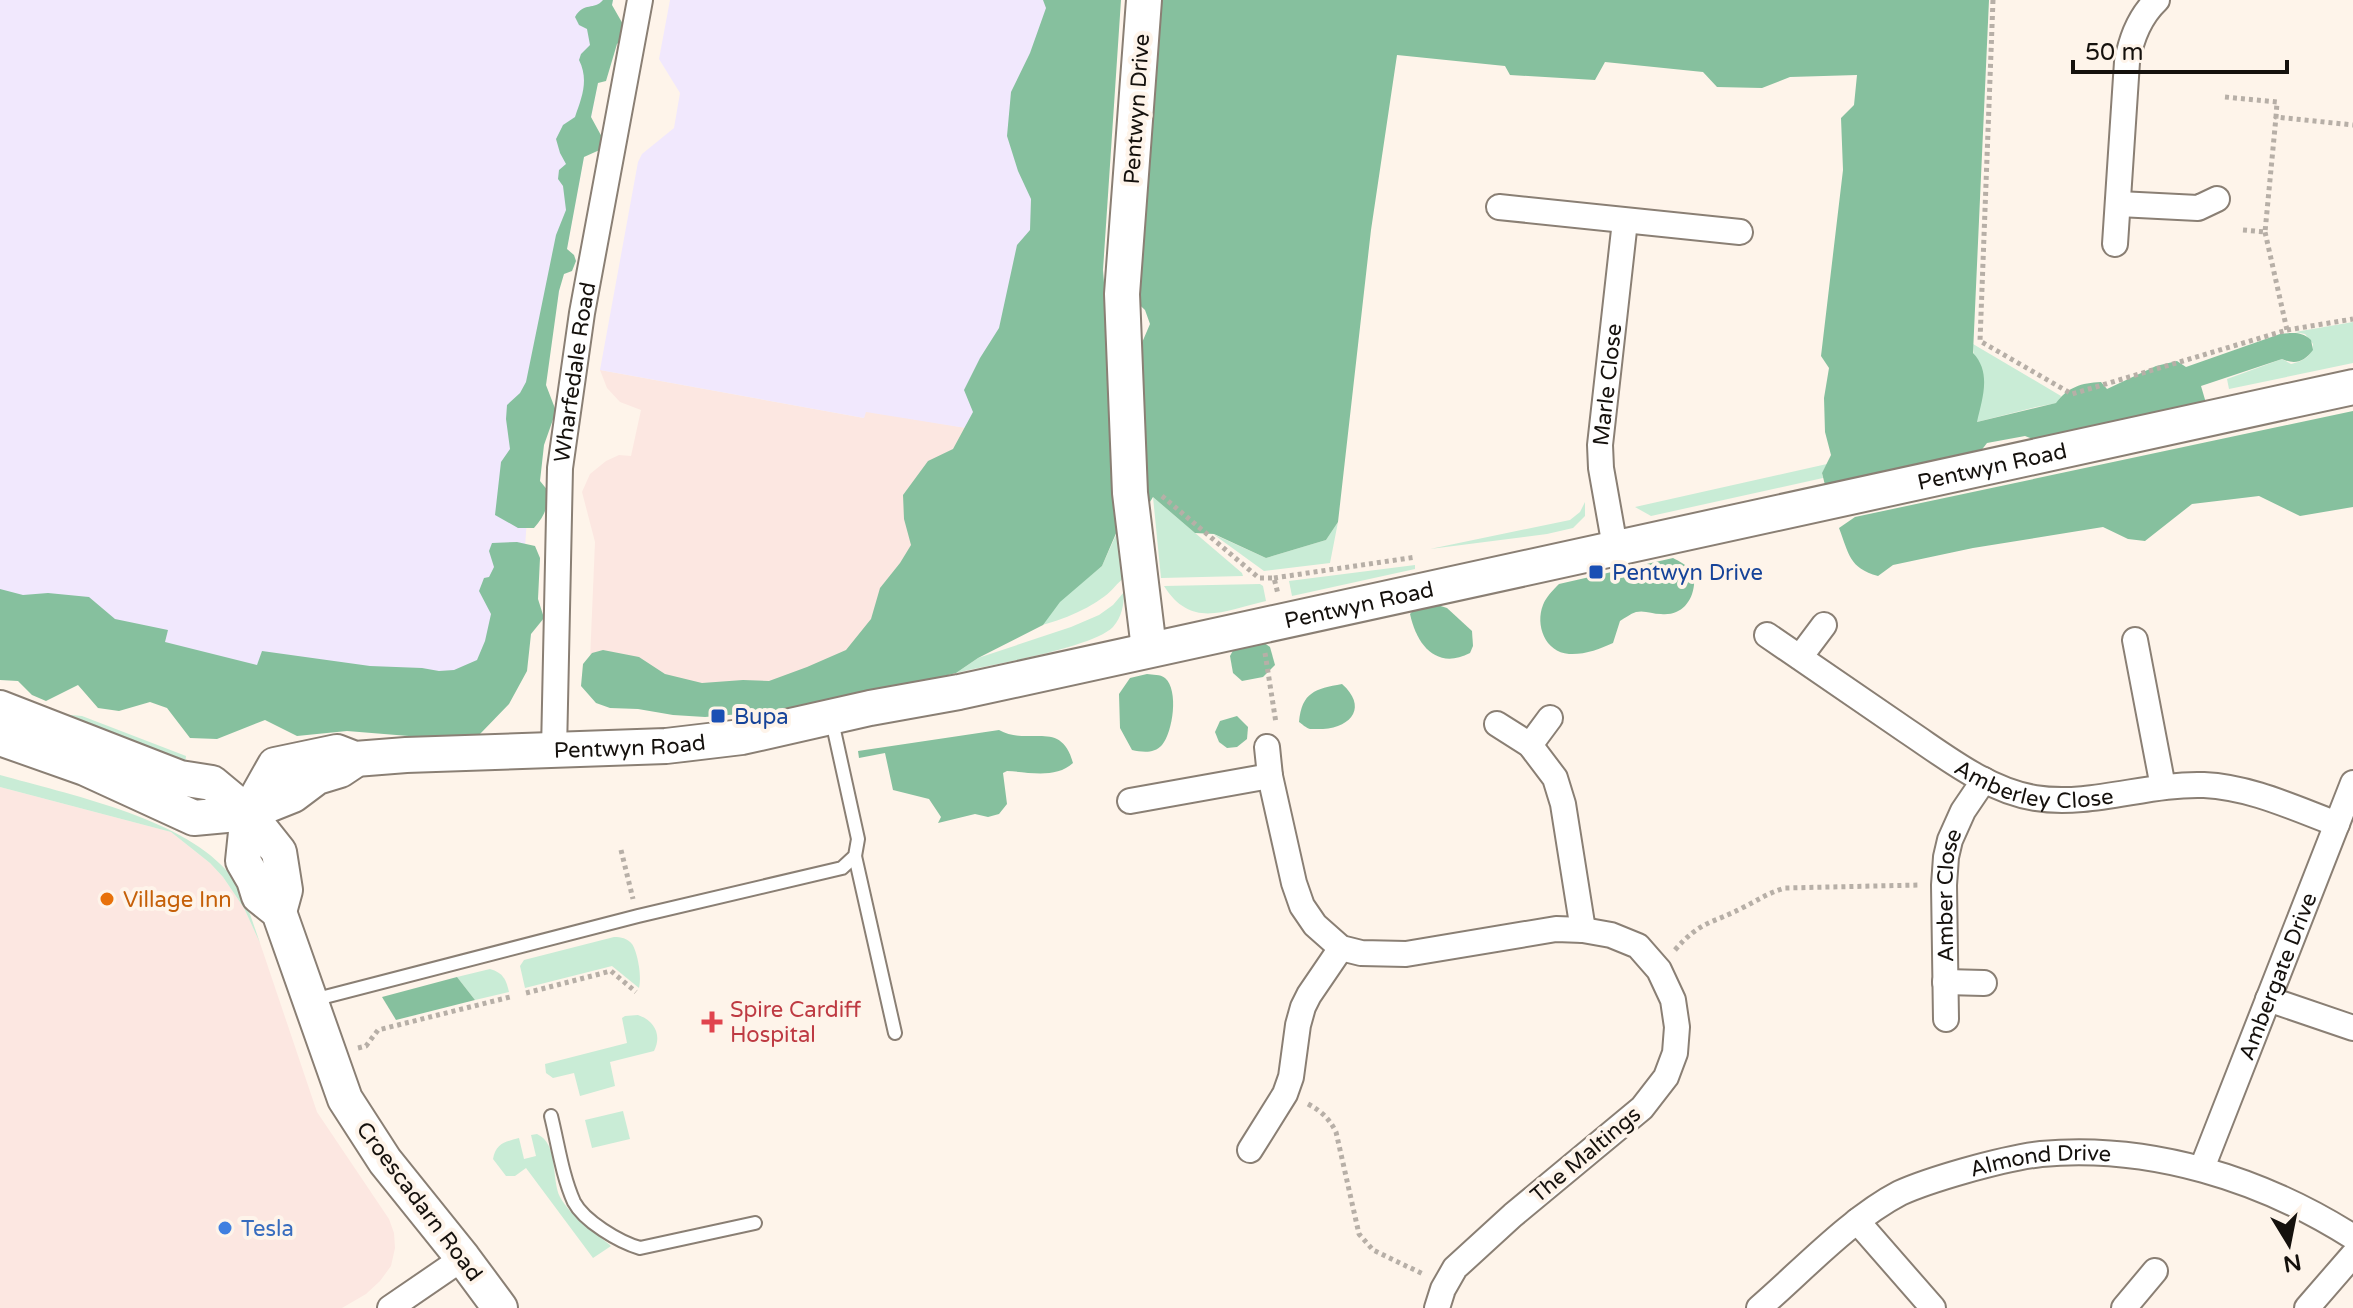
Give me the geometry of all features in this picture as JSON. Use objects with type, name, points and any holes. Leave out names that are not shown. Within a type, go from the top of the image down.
[{"type":"street","name":"Wharfedale Road","points":[[554,751],[560,468],[582,313],[640,0]]},
{"type":"street","name":"Pentwyn Drive","points":[[1144,0],[1122,294],[1130,493],[1149,649]]},
{"type":"street","points":[[2115,244],[2127,62],[2132,39],[2141,20],[2157,0]]},
{"type":"street","points":[[2119,204],[2198,208],[2217,199]]},
{"type":"street","points":[[1499,207],[1740,232]]},
{"type":"street","name":"Marle Close","points":[[1615,547],[1600,445],[1625,221]]},
{"type":"street","name":"Pentwyn Road","points":[[0,738],[85,768],[194,818],[248,813],[293,795],[317,777],[340,770],[355,759],[666,746],[742,737],[2353,387]]},
{"type":"street","points":[[1800,657],[1824,625]]},
{"type":"street","name":"Amberley Close","points":[[1767,635],[1948,759],[2010,792],[2036,798],[2069,800],[2163,787],[2231,787],[2337,824]]},
{"type":"street","points":[[2135,640],[2163,787]]},
{"type":"street","points":[[0,708],[180,778],[212,783],[248,813]]},
{"type":"street","points":[[1530,745],[1550,718]]},
{"type":"street","points":[[1497,724],[1530,745],[1555,778],[1563,804],[1583,930]]},
{"type":"street","points":[[1250,1150],[1285,1094],[1291,1077],[1303,1007],[1341,948],[1315,925],[1302,906],[1270,776],[1267,747]]},
{"type":"street","points":[[1130,801],[1270,776]]},
{"type":"street","name":"Amber Close","points":[[1946,1019],[1944,885],[1950,840],[1963,811],[1984,780]]},
{"type":"street","name":"Ambergate Drive","points":[[2202,1168],[2353,783]]},
{"type":"street","name":"Croescadarn Road","points":[[248,813],[243,861],[259,896],[279,912],[345,1099],[385,1161],[500,1308]]},
{"type":"street","name":"The Maltings","points":[[1341,948],[1361,953],[1406,954],[1556,929],[1583,930],[1611,935],[1638,946],[1659,970],[1673,1000],[1677,1027],[1675,1053],[1666,1077],[1642,1108],[1513,1215],[1455,1268],[1437,1308]]},
{"type":"street","points":[[1945,982],[1984,983]]},
{"type":"street","points":[[2268,999],[2353,1028]]},
{"type":"street","name":"Almond Drive","points":[[1759,1308],[1857,1221],[1900,1193],[1997,1162],[2040,1154],[2088,1153],[2202,1168],[2279,1197],[2353,1237]]},
{"type":"street","points":[[1857,1221],[1933,1308]]},
{"type":"street","points":[[2307,1308],[2353,1255]]},
{"type":"street","points":[[390,1308],[463,1258]]},
{"type":"street","points":[[2124,1308],[2155,1271]]},
{"type":"lane","points":[[831,717],[858,839],[855,856],[895,1033]]},
{"type":"lane","points":[[310,1000],[638,916],[842,868],[855,856]]},
{"type":"lane","points":[[551,1116],[575,1205],[605,1233],[624,1244],[640,1248],[755,1223]]},
{"type":"path","points":[[1993,0],[1980,341],[2072,394],[2287,330],[2353,319]]},
{"type":"path","points":[[2225,97],[2277,102],[2265,232],[2287,330]]},
{"type":"path","points":[[2276,117],[2353,125]]},
{"type":"path","points":[[2243,230],[2265,232]]},
{"type":"path","points":[[1156,490],[1259,578],[1274,578],[1279,598]]},
{"type":"path","points":[[1264,648],[1277,735],[1267,747]]},
{"type":"path","points":[[621,850],[635,906]]},
{"type":"path","points":[[1659,970],[1690,933],[1707,921],[1785,888],[1944,885]]},
{"type":"path","points":[[526,993],[611,971],[636,992]]},
{"type":"path","points":[[330,1057],[366,1046],[378,1030],[510,997]]},
{"type":"path","points":[[1285,1094],[1318,1109],[1329,1119],[1336,1132],[1359,1234],[1373,1250],[1446,1284]]},
{"type":"shaded area","points":[[0,0],[613,0],[559,291],[530,476],[518,647],[481,709],[332,693],[0,604]]},
{"type":"shaded area","points":[[670,0],[1063,0],[1003,434],[866,412],[864,418],[600,370],[638,162],[642,154],[674,128],[680,93],[659,59]]},
{"type":"shaded area","points":[[600,370],[864,418],[865,411],[1003,434],[886,670],[626,700],[590,660],[595,542],[582,492],[590,474],[606,461],[619,455],[631,456],[641,410],[620,402],[607,388]]},
{"type":"shaded area","points":[[0,787],[171,832],[223,877],[244,908],[260,943],[317,1112],[389,1219],[394,1233],[391,1266],[366,1294],[342,1308],[0,1308]]},
{"type":"green space","points":[[603,0],[613,0],[612,5],[624,26],[624,38],[617,44],[606,81],[598,83],[591,117],[603,139],[604,148],[584,157],[567,249],[576,261],[572,271],[564,274],[559,291],[546,385],[556,411],[544,445],[540,481],[549,492],[548,502],[534,528],[518,528],[495,515],[501,462],[510,449],[507,405],[526,382],[556,235],[566,210],[563,186],[558,179],[559,170],[566,164],[556,139],[563,125],[575,117],[584,82],[579,60],[590,45],[587,29],[579,25],[575,17],[585,7]]},
{"type":"green space","points":[[1043,0],[1121,0],[1103,270],[1114,408],[1150,324],[1145,310],[1130,296],[1148,0],[1989,0],[1973,353],[1982,369],[1984,386],[1977,422],[2056,403],[2065,393],[2081,385],[2101,382],[2107,389],[2156,366],[2177,361],[2186,367],[2280,334],[2304,335],[2311,340],[2313,350],[2299,361],[2282,359],[2201,386],[2206,403],[2035,440],[2025,436],[1987,443],[1977,456],[1841,489],[1825,485],[1822,473],[1831,455],[1825,432],[1824,398],[1829,368],[1821,356],[1843,170],[1841,118],[1854,105],[1857,75],[1790,77],[1762,88],[1717,87],[1703,72],[1605,62],[1595,80],[1510,75],[1505,66],[1397,55],[1371,230],[1338,522],[1326,540],[1266,558],[1214,534],[1195,533],[1153,497],[1145,510],[1123,517],[1102,566],[1060,602],[1043,625],[978,658],[956,673],[847,701],[705,717],[610,708],[596,703],[581,686],[583,664],[592,653],[603,650],[639,657],[665,674],[702,683],[769,681],[846,650],[871,619],[880,588],[911,545],[904,519],[903,495],[928,461],[953,449],[973,412],[964,390],[999,328],[1017,245],[1030,230],[1031,199],[1007,136],[1011,92],[1030,53],[1046,8]]},
{"type":"green space","points":[[2353,322],[2353,363],[2229,389],[2227,379],[2282,359],[2291,364],[2306,358],[2313,344],[2305,334],[2295,332]]},
{"type":"green space","points":[[1973,344],[2061,396],[2057,403],[1977,422]]},
{"type":"green space","points":[[2353,411],[2353,507],[2300,516],[2259,496],[2192,504],[2145,541],[2128,539],[2103,527],[1973,548],[1893,565],[1878,576],[1861,569],[1851,559],[1839,528],[1855,517]]},
{"type":"green space","points":[[1827,464],[1823,478],[1651,516],[1635,507]]},
{"type":"green space","points":[[1153,497],[1242,573],[1243,576],[1161,578]]},
{"type":"green space","points":[[1585,502],[1585,516],[1573,528],[1430,549],[1570,520],[1580,512]]},
{"type":"green space","points":[[1338,522],[1330,563],[1264,571],[1213,534],[1266,558],[1326,540]]},
{"type":"green space","points":[[1120,526],[1124,578],[1108,594],[1087,607],[1026,629],[1102,566]]},
{"type":"green space","points":[[517,542],[535,546],[540,558],[538,599],[544,618],[531,634],[527,671],[509,704],[480,734],[458,740],[347,731],[297,736],[265,720],[217,739],[190,738],[167,708],[150,702],[119,711],[98,708],[78,685],[46,701],[32,695],[18,681],[0,680],[0,589],[23,595],[48,593],[89,597],[115,619],[168,630],[165,642],[257,665],[262,651],[370,666],[454,670],[477,660],[485,641],[491,614],[479,591],[484,578],[489,577],[494,567],[489,551],[492,543]]},
{"type":"green space","points":[[1673,558],[1689,568],[1693,575],[1693,591],[1684,607],[1668,614],[1634,613],[1620,621],[1613,643],[1586,653],[1561,652],[1548,643],[1541,629],[1541,613],[1546,599],[1559,584]]},
{"type":"green space","points":[[1415,565],[1415,569],[1292,596],[1289,581]]},
{"type":"green space","points":[[1260,584],[1266,601],[1210,613],[1186,608],[1164,586]]},
{"type":"green space","points":[[1124,592],[1119,619],[1102,635],[1063,649],[956,673],[978,658],[1099,615]]},
{"type":"green space","points":[[1431,603],[1447,608],[1472,631],[1470,653],[1448,659],[1438,657],[1423,645],[1410,614],[1417,606]]},
{"type":"green space","points":[[1260,640],[1270,647],[1275,665],[1263,677],[1242,681],[1233,673],[1230,656],[1236,645]]},
{"type":"green space","points":[[1147,674],[1165,678],[1172,692],[1173,711],[1162,745],[1144,752],[1132,750],[1120,728],[1119,694],[1130,678]]},
{"type":"green space","points":[[1342,684],[1354,700],[1355,707],[1349,720],[1323,729],[1310,729],[1299,722],[1307,698],[1317,690]]},
{"type":"green space","points":[[61,714],[82,716],[186,756],[185,765]]},
{"type":"green space","points":[[1237,716],[1248,727],[1247,739],[1237,747],[1227,748],[1219,742],[1215,732],[1220,721]]},
{"type":"green space","points":[[999,730],[1061,741],[1073,763],[1050,773],[1003,773],[1007,804],[999,814],[988,817],[975,814],[938,823],[941,817],[929,799],[893,790],[885,753],[859,758],[858,751]]},
{"type":"green space","points":[[0,775],[120,810],[180,835],[206,851],[238,886],[260,943],[244,908],[223,877],[171,832],[0,787]]},
{"type":"green space","points":[[614,937],[626,939],[634,948],[640,972],[639,988],[612,966],[525,988],[520,966],[524,960]]},
{"type":"green space","points":[[490,969],[503,977],[509,992],[475,1000],[457,977]]},
{"type":"green space","points":[[457,977],[475,1000],[396,1020],[382,997]]},
{"type":"green space","points":[[638,1015],[653,1025],[657,1034],[656,1045],[654,1051],[610,1062],[615,1086],[580,1096],[574,1073],[553,1078],[546,1073],[545,1064],[627,1043],[622,1018]]},
{"type":"green space","points":[[623,1111],[630,1139],[592,1148],[585,1120]]},
{"type":"green space","points":[[537,1134],[544,1139],[552,1154],[560,1197],[577,1218],[611,1246],[593,1258],[526,1168],[515,1176],[506,1176],[493,1159],[499,1146],[519,1138],[524,1159],[536,1156],[531,1135]]},
{"type":"place","name":"Pentwyn Drive","points":[[1596,572]]},
{"type":"place","name":"Bupa","points":[[718,716]]},
{"type":"place","name":"Village Inn","points":[[107,899]]},
{"type":"place","name":"Spire Cardiff Hospital","points":[[712,1022]]},
{"type":"place","name":"Tesla","points":[[225,1228]]}]
